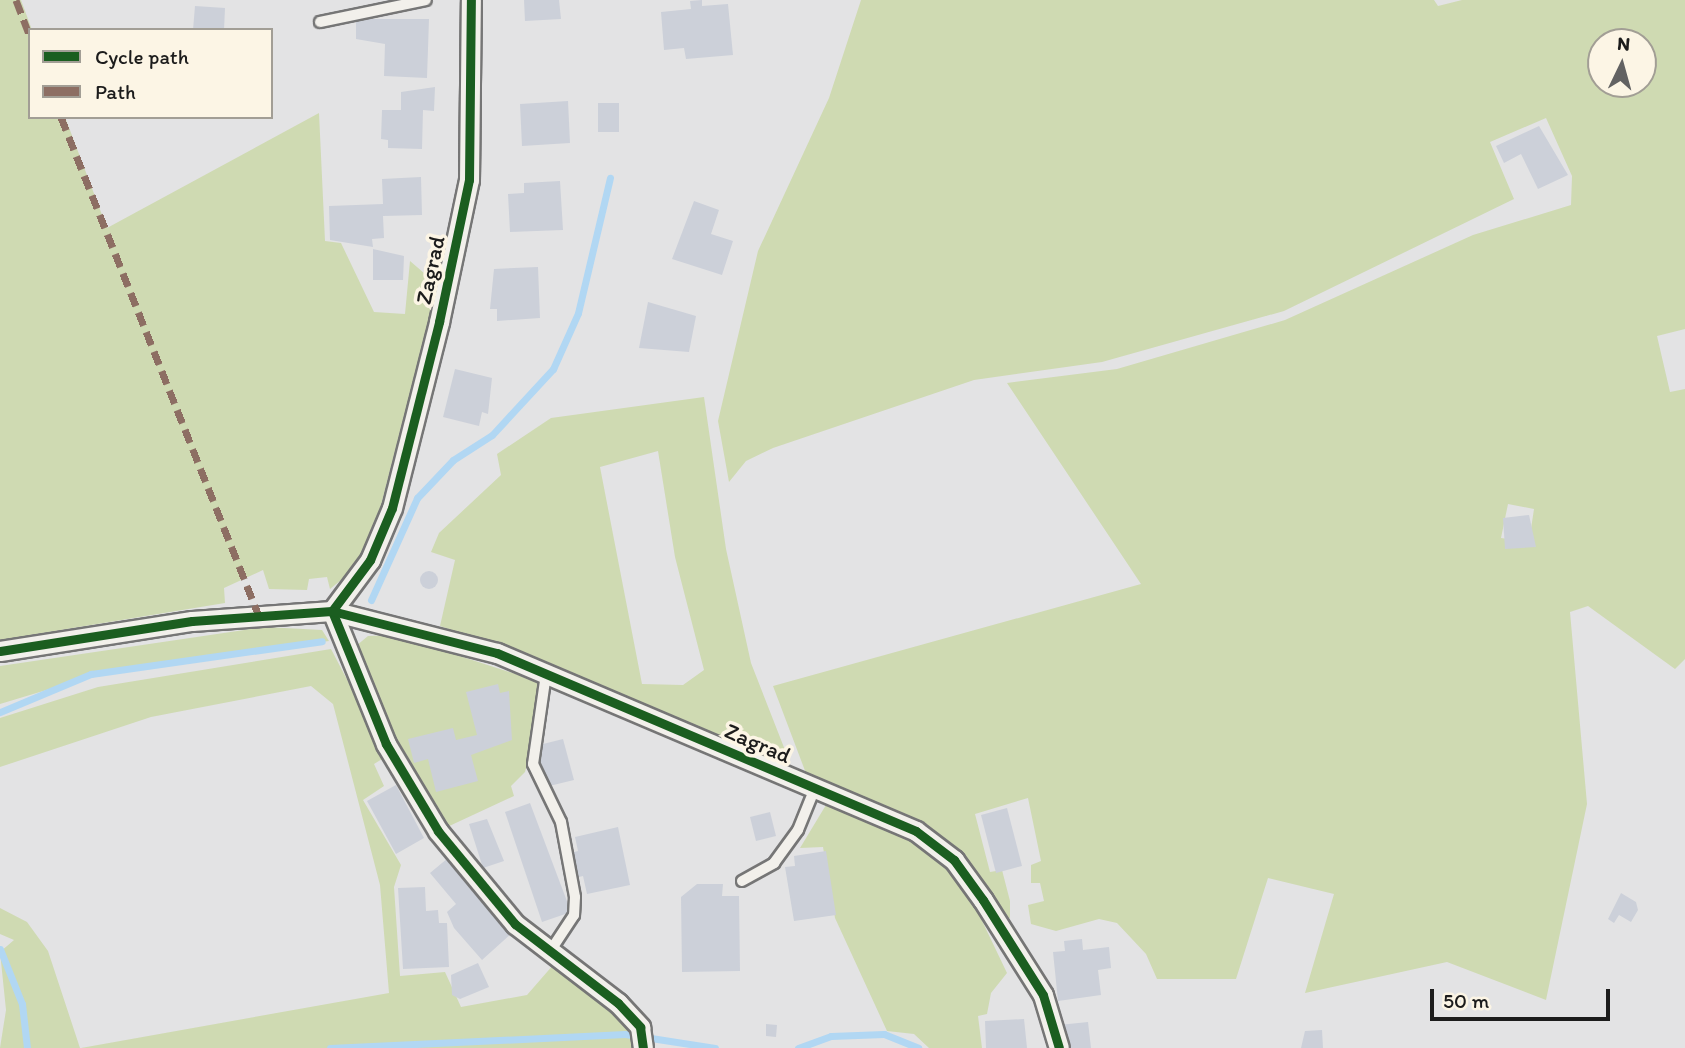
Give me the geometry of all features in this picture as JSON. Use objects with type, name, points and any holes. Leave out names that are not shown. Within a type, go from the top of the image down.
[{"type":"street","name":"Zagrad","points":[[332,611],[370,560],[393,509],[439,322],[469,180],[471,0]]},
{"type":"street","name":"Zagrad","points":[[0,651],[192,621],[332,611],[449,639],[546,674],[916,831],[954,860],[1043,995],[1059,1048]]},
{"type":"street","points":[[332,611],[386,744],[438,831],[515,923],[551,950],[640,1027],[643,1048]]},
{"type":"lane","points":[[320,22],[426,0]]},
{"type":"lane","points":[[546,674],[533,764],[561,822],[575,897],[574,915],[551,950]]},
{"type":"lane","points":[[742,881],[774,863],[798,830],[815,788]]},
{"type":"green space","points":[[0,0],[21,0],[31,28],[28,28],[28,119],[66,119],[107,228],[319,113],[325,241],[341,243],[374,312],[405,314],[410,261],[438,285],[378,517],[357,567],[330,589],[327,577],[309,579],[307,590],[269,589],[263,570],[224,588],[225,603],[0,640]]},
{"type":"green space","points":[[861,0],[1434,0],[1438,6],[1462,0],[1685,0],[1685,329],[1657,336],[1670,392],[1685,389],[1685,659],[1675,669],[1588,606],[1570,612],[1587,804],[1546,1000],[1447,962],[1305,993],[1334,894],[1268,878],[1236,979],[1157,979],[1146,954],[1117,923],[1099,919],[1056,931],[1031,924],[1028,905],[1044,901],[1040,883],[1031,883],[1031,865],[1041,861],[1028,798],[975,814],[990,872],[1002,870],[1010,901],[1010,918],[1003,917],[961,855],[924,825],[807,776],[773,686],[1141,584],[1007,383],[1117,369],[1285,320],[1473,235],[1571,205],[1572,176],[1546,118],[1490,142],[1514,199],[1284,311],[1102,362],[974,380],[773,448],[746,461],[729,482],[718,421],[758,251],[829,98]],"holes":[[[1508,504],[1534,509],[1529,542],[1501,538]]]},
{"type":"green space","points":[[704,397],[726,549],[751,663],[785,750],[778,761],[548,664],[440,626],[455,560],[431,552],[439,533],[501,475],[497,454],[551,418]],"holes":[[[658,451],[675,557],[704,670],[683,685],[642,684],[600,467]]]},
{"type":"green space","points":[[265,627],[322,630],[329,641],[93,676],[0,704],[0,666]]},
{"type":"green space","points":[[395,635],[537,681],[539,716],[525,772],[511,786],[514,796],[445,828],[390,737],[356,646],[368,636]]},
{"type":"green space","points":[[331,649],[387,756],[374,764],[384,786],[363,800],[401,865],[394,887],[400,976],[445,972],[461,1007],[527,995],[554,964],[578,986],[615,1002],[639,1048],[81,1048],[389,993],[380,885],[333,704],[311,686],[151,717],[0,767],[0,718],[98,687]]},
{"type":"green space","points":[[826,805],[913,841],[955,876],[974,904],[1007,973],[991,993],[987,1014],[978,1016],[982,1048],[929,1048],[914,1034],[887,1031],[835,918],[823,847],[800,848]]},
{"type":"green space","points":[[0,908],[27,922],[48,951],[80,1048],[0,1048],[6,1010],[0,952],[14,940],[0,934]]},
{"type":"building","points":[[524,0],[559,0],[561,19],[525,21]]},
{"type":"building","points":[[702,0],[702,6],[728,4],[733,55],[686,59],[684,48],[664,50],[661,12],[691,9],[690,1]]},
{"type":"building","points":[[195,6],[225,8],[224,28],[193,28]]},
{"type":"building","points":[[356,19],[429,19],[427,78],[384,76],[385,44],[356,39]]},
{"type":"building","points":[[435,87],[434,111],[423,110],[422,149],[388,148],[388,140],[381,139],[382,110],[401,110],[401,92]]},
{"type":"building","points":[[568,101],[570,143],[522,146],[520,104]]},
{"type":"building","points":[[598,103],[619,103],[619,132],[598,132]]},
{"type":"building","points":[[1539,126],[1568,175],[1538,189],[1521,154],[1504,163],[1496,146]]},
{"type":"building","points":[[421,177],[422,215],[383,216],[384,238],[372,239],[373,247],[330,240],[329,206],[383,204],[382,179]]},
{"type":"building","points":[[560,181],[563,230],[510,232],[508,194],[524,193],[524,183]]},
{"type":"building","points":[[694,201],[719,210],[711,234],[733,241],[722,275],[672,259]]},
{"type":"building","points":[[373,249],[404,256],[403,280],[373,280]]},
{"type":"building","points":[[538,267],[540,318],[497,321],[497,309],[490,309],[494,269]]},
{"type":"building","points":[[648,302],[696,316],[689,352],[639,348]]},
{"type":"building","points":[[455,369],[492,378],[488,414],[482,412],[479,426],[443,417]]},
{"type":"building","points":[[1529,515],[1536,547],[1505,549],[1503,518]]},
{"type":"building","points":[[429,571],[435,574],[438,580],[435,586],[429,589],[423,586],[420,580],[423,574]]},
{"type":"building","points":[[498,684],[500,693],[509,691],[512,740],[471,755],[478,781],[436,792],[428,759],[414,763],[408,739],[453,728],[456,740],[477,735],[466,692]]},
{"type":"building","points":[[563,739],[574,780],[545,787],[535,746]]},
{"type":"building","points":[[396,785],[424,838],[396,854],[367,801]]},
{"type":"building","points":[[530,803],[571,912],[542,922],[505,812]]},
{"type":"building","points":[[1007,808],[1022,866],[996,873],[981,815]]},
{"type":"building","points":[[770,812],[776,836],[756,841],[750,817]]},
{"type":"building","points":[[487,819],[504,861],[483,868],[469,824]]},
{"type":"building","points":[[618,827],[630,885],[587,894],[583,876],[575,878],[570,853],[578,851],[575,837]]},
{"type":"building","points":[[826,851],[836,915],[794,921],[785,867],[795,866],[794,856]]},
{"type":"building","points":[[448,858],[512,933],[482,960],[454,928],[447,912],[456,904],[430,873]]},
{"type":"building","points":[[697,884],[723,884],[722,896],[739,896],[740,971],[682,972],[681,897]]},
{"type":"building","points":[[425,887],[426,911],[438,910],[439,923],[447,923],[449,967],[403,969],[398,888]]},
{"type":"building","points":[[1621,893],[1636,902],[1638,910],[1631,922],[1619,915],[1614,923],[1608,919]]},
{"type":"building","points":[[1082,939],[1083,950],[1109,947],[1111,968],[1098,970],[1101,995],[1058,1001],[1053,952],[1065,951],[1064,941]]},
{"type":"building","points":[[478,963],[489,987],[460,999],[452,995],[451,975]]},
{"type":"building","points":[[1024,1019],[1027,1048],[986,1048],[985,1021]]},
{"type":"building","points":[[1088,1022],[1091,1048],[1062,1048],[1059,1025]]},
{"type":"building","points":[[766,1024],[777,1025],[776,1037],[766,1036]]},
{"type":"building","points":[[1322,1030],[1323,1048],[1301,1048],[1305,1031]]},
{"type":"waterway","points":[[371,600],[417,498],[453,460],[492,435],[553,369],[578,313],[610,178]]},
{"type":"waterway","points":[[0,712],[91,674],[322,641]]},
{"type":"waterway","points":[[0,949],[22,1004],[27,1048]]},
{"type":"waterway","points":[[330,1048],[625,1034],[715,1048]]},
{"type":"waterway","points":[[798,1048],[831,1036],[884,1034],[918,1048]]},
{"type":"marked path","points":[[16,0],[28,31]]},
{"type":"marked path","points":[[62,119],[259,616]]},
{"type":"cycle path","points":[[332,611],[370,560],[392,508],[439,322],[469,180],[471,0]]},
{"type":"cycle path","points":[[332,611],[386,744],[438,831],[515,924],[618,1003],[640,1027],[643,1048]]},
{"type":"cycle path","points":[[0,651],[192,621],[332,611],[497,653],[916,831],[954,860],[983,900],[1043,995],[1059,1048]]}]
